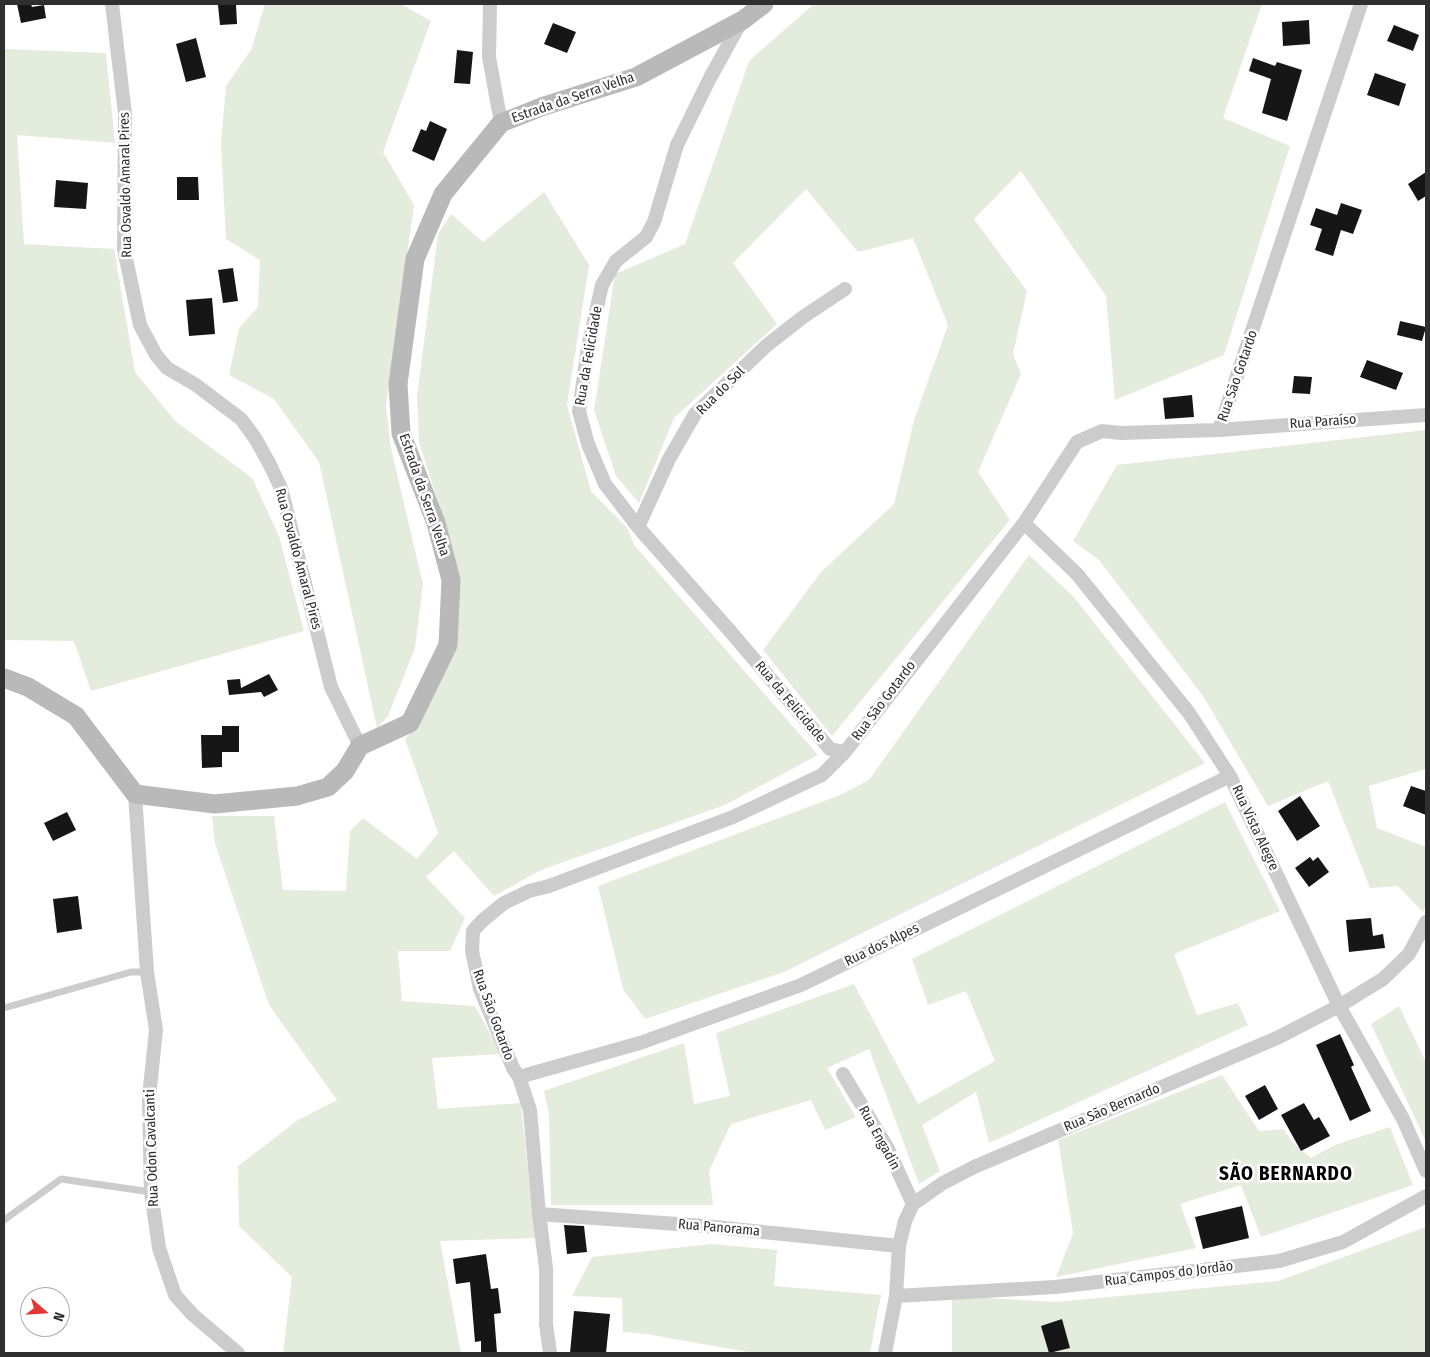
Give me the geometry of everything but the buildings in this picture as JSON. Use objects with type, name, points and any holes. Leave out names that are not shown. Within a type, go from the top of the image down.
[{"type":"street","name":"Rua Osvaldo Amaral Pires","points":[[112,4],[125,114],[124,249],[140,325],[156,355],[167,368],[196,386],[241,419],[256,438],[281,488],[332,687],[360,746]]},
{"type":"street","points":[[490,4],[489,57],[501,123]]},
{"type":"street","name":"Estrada da Serra Velha","points":[[360,746],[410,723],[448,645],[451,580],[436,524],[401,433],[398,384],[415,259],[443,194],[501,123],[544,106],[636,77],[743,20],[764,4]]},
{"type":"street","name":"Rua São Gotardo","points":[[550,1353],[546,1324],[546,1268],[539,1214],[530,1110],[519,1077],[513,1068],[476,974],[472,941],[473,931],[482,920],[504,903],[530,891],[733,817],[822,775],[845,752],[1024,523],[1077,442],[1102,431],[1121,433],[1220,430],[1361,4]]},
{"type":"street","name":"Rua da Felicidade","points":[[743,20],[710,78],[677,145],[654,222],[646,237],[616,261],[602,285],[588,347],[579,410],[586,435],[605,484],[638,527],[730,631],[830,750],[845,752]]},
{"type":"street","name":"Rua do Sol","points":[[638,527],[670,459],[695,414],[766,346],[803,317],[845,289]]},
{"type":"street","name":"Rua Paraíso","points":[[1220,430],[1426,413]]},
{"type":"street","name":"Rua Vista Alegre","points":[[1024,523],[1084,582],[1189,713],[1230,776],[1339,1006],[1403,1119],[1426,1171]]},
{"type":"street","points":[[4,678],[28,687],[76,716],[135,794],[216,804],[297,796],[328,787],[345,771],[360,746]]},
{"type":"street","name":"Rua dos Alpes","points":[[519,1077],[640,1043],[801,985],[1230,776]]},
{"type":"street","name":"Rua Odon Cavalcanti","points":[[135,794],[147,972],[156,1030],[149,1097],[151,1192],[158,1248],[175,1295],[193,1316],[238,1353]]},
{"type":"street","name":"Rua São Bernardo","points":[[913,1204],[943,1183],[974,1167],[1236,1056],[1339,1006],[1383,979],[1409,954],[1426,922]]},
{"type":"street","name":"Rua Engadin","points":[[843,1074],[887,1147],[913,1204]]},
{"type":"street","name":"Rua Campos do Jordão","points":[[896,1296],[1055,1287],[1279,1261],[1343,1242],[1426,1196]]},
{"type":"street","points":[[885,1353],[896,1296],[899,1246],[905,1221],[913,1204]]},
{"type":"street","name":"Rua Panorama","points":[[539,1214],[705,1226],[899,1246]]},
{"type":"lane","points":[[4,1008],[131,972],[147,972]]},
{"type":"lane","points":[[4,1220],[61,1179],[151,1192]]},
{"type":"green space","points":[[265,4],[401,4],[431,21],[383,152],[414,205],[386,406],[391,448],[423,584],[415,648],[388,716],[377,728],[319,462],[274,399],[229,375],[239,328],[258,307],[260,260],[226,239],[221,144],[226,86],[251,50]]},
{"type":"green space","points":[[814,4],[1262,4],[1223,118],[1290,146],[1224,355],[1115,400],[1106,296],[1021,171],[974,219],[1027,291],[1013,354],[1021,374],[978,472],[1010,520],[832,736],[763,650],[821,572],[894,504],[914,420],[948,325],[913,238],[858,252],[806,189],[733,263],[777,324],[674,418],[639,503],[616,476],[594,410],[615,274],[685,244],[749,61]]},
{"type":"green space","points":[[4,49],[106,53],[115,143],[17,135],[24,244],[114,249],[135,372],[175,421],[252,478],[279,536],[304,631],[91,691],[74,641],[4,640]]},
{"type":"green space","points":[[544,192],[589,265],[567,405],[591,491],[628,529],[634,545],[818,755],[725,805],[541,870],[494,896],[454,851],[426,877],[465,918],[450,951],[398,951],[402,1001],[475,1006],[501,1054],[432,1058],[438,1109],[521,1103],[535,1238],[440,1241],[461,1353],[283,1353],[292,1277],[239,1226],[238,1166],[298,1120],[337,1100],[269,1005],[215,843],[212,816],[274,816],[283,890],[346,891],[350,831],[363,818],[417,859],[438,833],[405,739],[415,728],[455,648],[443,517],[419,442],[417,396],[438,234],[451,214],[483,242]]},
{"type":"green space","points":[[1426,430],[1426,769],[1369,786],[1377,828],[1426,847],[1426,905],[1423,912],[1398,886],[1370,888],[1328,781],[1268,806],[1203,696],[1099,560],[1073,541],[1117,465]]},
{"type":"green space","points":[[1029,555],[1073,596],[1205,763],[784,972],[645,1019],[623,989],[598,886],[840,795],[869,780]]},
{"type":"green space","points":[[1225,802],[1280,911],[1174,954],[1197,1015],[1238,1003],[1248,1025],[989,1143],[976,1092],[922,1125],[940,1171],[919,1184],[869,1049],[827,1068],[856,1117],[825,1130],[811,1100],[731,1124],[709,1171],[713,1205],[551,1205],[549,1114],[544,1091],[684,1043],[694,1104],[730,1096],[716,1033],[854,984],[918,1104],[995,1061],[966,991],[928,1005],[912,959]]},
{"type":"green space","points":[[1399,1006],[1426,1062],[1426,1142],[1371,1024]]},
{"type":"green space","points":[[1222,1075],[1259,1131],[1284,1129],[1292,1142],[1311,1158],[1335,1145],[1390,1127],[1413,1185],[1261,1237],[1241,1185],[1180,1204],[1196,1248],[1056,1277],[1073,1233],[1058,1140]]},
{"type":"green space","points":[[1426,1227],[1426,1353],[952,1353],[952,1296],[1056,1302],[1278,1281]]},
{"type":"green space","points":[[712,1244],[777,1250],[774,1286],[881,1295],[870,1353],[754,1353],[646,1334],[623,1332],[622,1298],[572,1296],[592,1257]]},
{"type":"district","name":"SÃO BERNARDO","points":[[1286,1175]]}]
